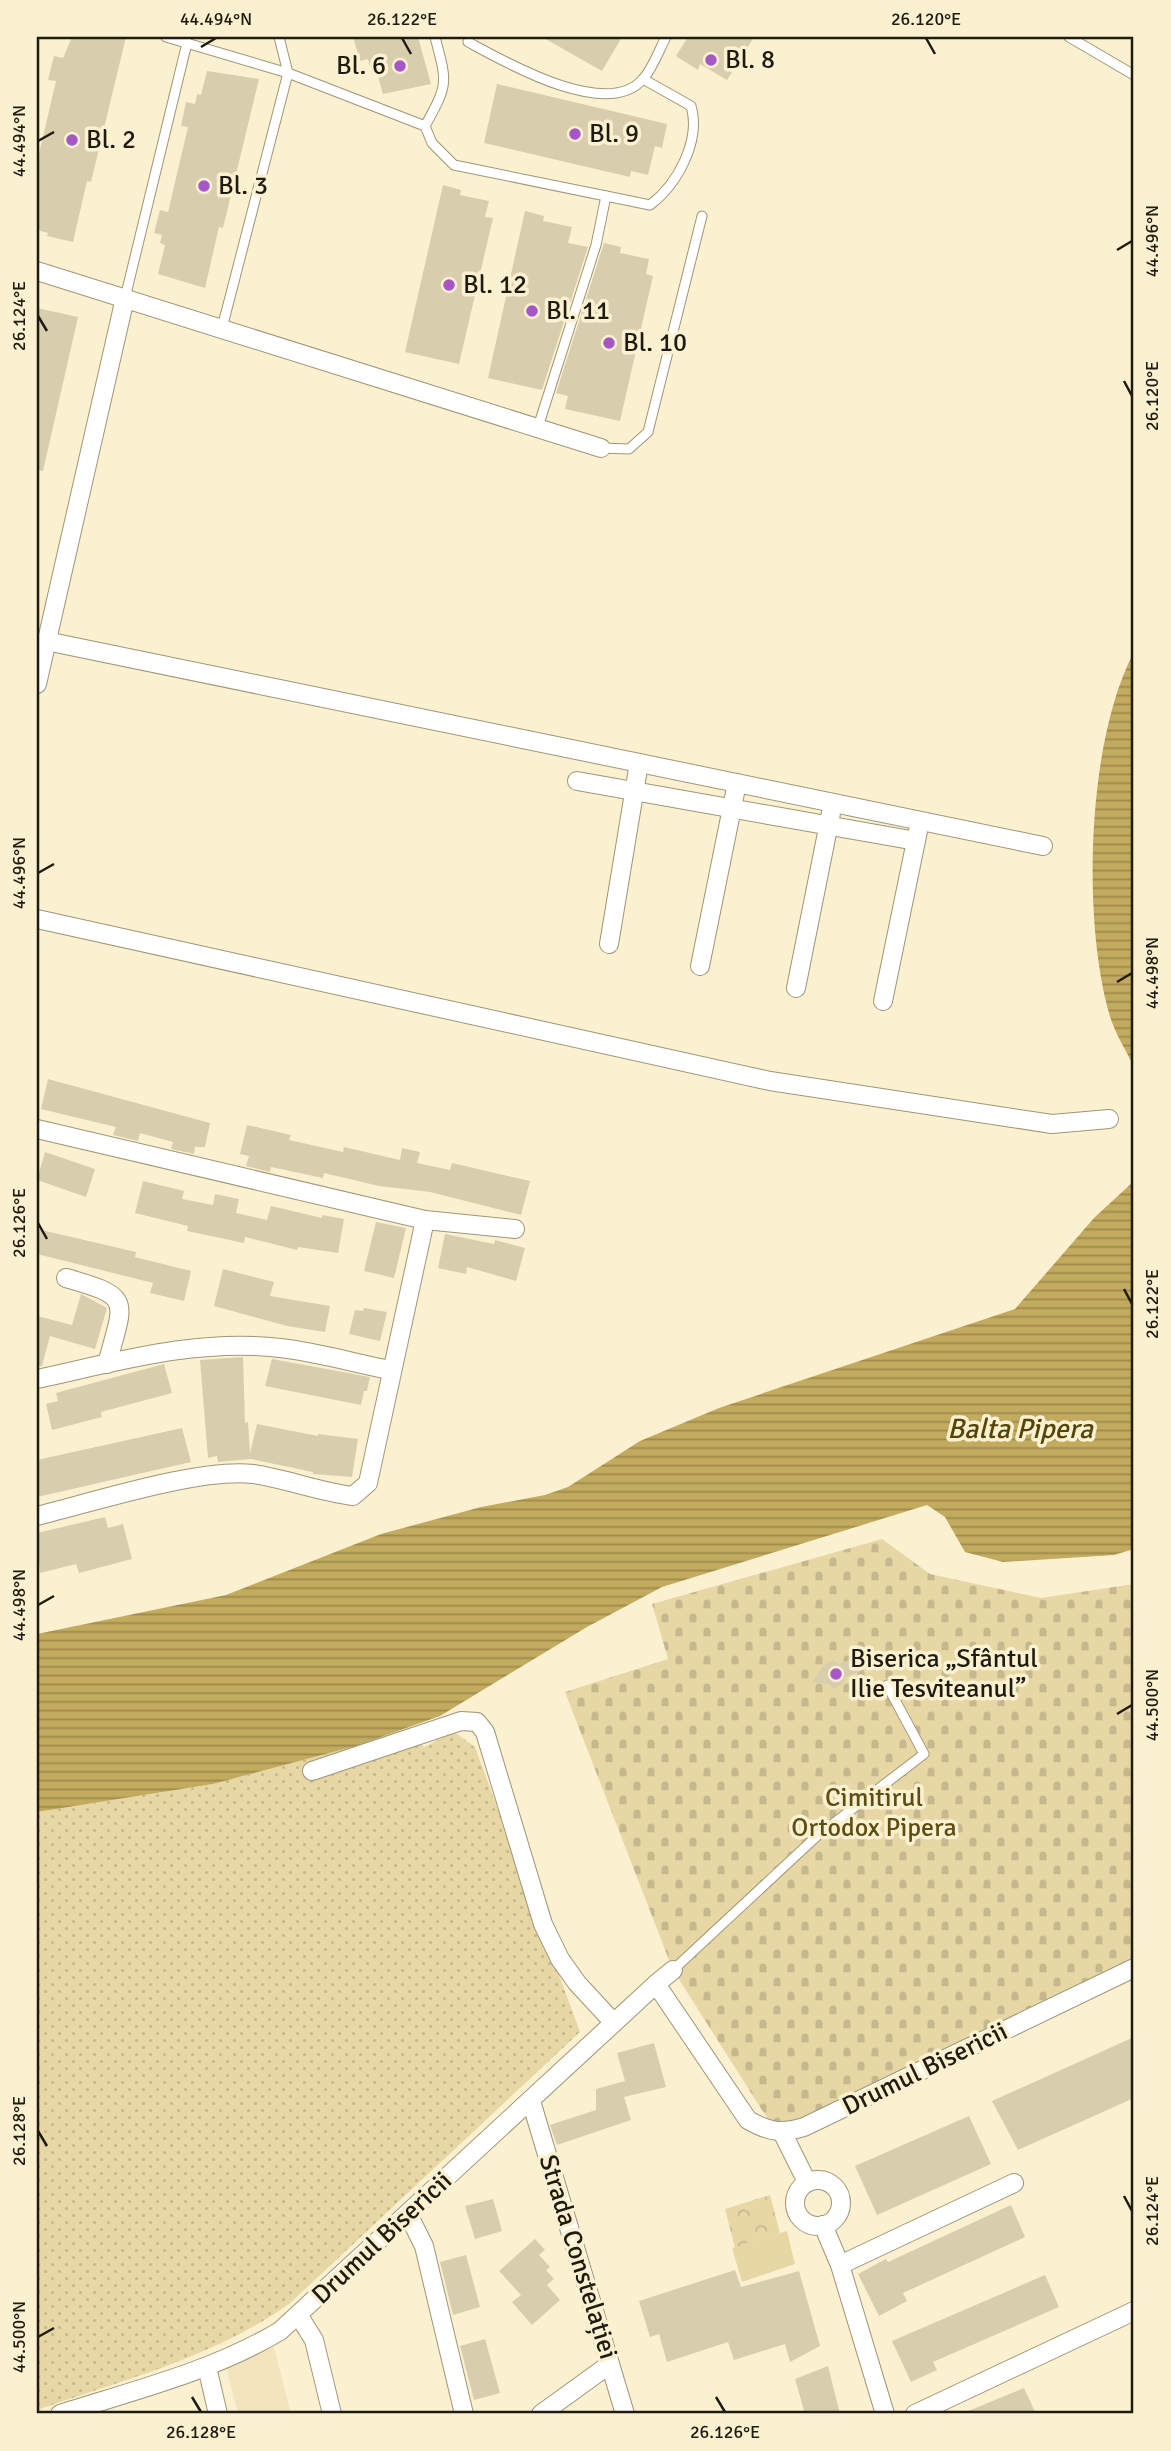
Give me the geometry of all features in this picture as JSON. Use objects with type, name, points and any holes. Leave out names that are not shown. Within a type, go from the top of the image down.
[{"type":"street","points":[[37,271],[601,447]]},
{"type":"street","points":[[37,684],[41,640],[125,298]]},
{"type":"street","points":[[41,640],[1043,846]]},
{"type":"street","points":[[609,944],[639,763]]},
{"type":"street","points":[[577,781],[916,841]]},
{"type":"street","points":[[700,966],[737,783]]},
{"type":"street","points":[[796,988],[833,803]]},
{"type":"street","points":[[883,1001],[920,821]]},
{"type":"street","points":[[37,919],[770,1080],[1052,1124],[1109,1119]]},
{"type":"street","points":[[37,1129],[425,1220],[515,1229]]},
{"type":"street","points":[[37,1516],[186,1480],[220,1476],[252,1474],[353,1496],[368,1483],[390,1370],[425,1220]]},
{"type":"street","points":[[66,1278],[106,1289],[117,1297],[121,1309],[107,1364]]},
{"type":"street","points":[[37,1380],[188,1349],[230,1346],[281,1348],[390,1370]]},
{"type":"street","points":[[312,1771],[461,1721],[477,1722],[485,1732],[543,1924],[560,1959],[577,1983],[614,2023]]},
{"type":"street","name":"Drumul Bisericii","points":[[783,2134],[804,2127],[1134,1968]]},
{"type":"street","name":"Drumul Bisericii","points":[[60,2414],[104,2407],[207,2367],[262,2342],[299,2316],[673,1970]]},
{"type":"street","points":[[656,1984],[747,2120],[765,2130],[783,2134],[807,2182]]},
{"type":"street","name":"Strada Constelației","points":[[531,2101],[625,2414]]},
{"type":"street","points":[[807,2182],[828,2182],[838,2193],[838,2212],[823,2225],[810,2224],[796,2211],[797,2192],[807,2182]]},
{"type":"street","points":[[840,2265],[1014,2183]]},
{"type":"street","points":[[408,2214],[424,2246],[464,2414]]},
{"type":"street","points":[[823,2225],[840,2265],[885,2414]]},
{"type":"street","points":[[915,2414],[1134,2311]]},
{"type":"street","points":[[299,2316],[314,2340],[332,2414]]},
{"type":"street","points":[[541,2414],[610,2364]]},
{"type":"street","points":[[207,2367],[218,2414]]},
{"type":"lane","points":[[166,37],[186,40],[288,73],[425,126],[432,143],[454,164],[650,205],[662,196],[691,147],[695,132],[691,106],[643,79]]},
{"type":"lane","points":[[222,328],[288,73],[279,37]]},
{"type":"lane","points":[[425,126],[439,102],[446,80],[435,37]]},
{"type":"lane","points":[[468,42],[532,76],[586,90],[622,92],[643,79],[666,37]]},
{"type":"lane","points":[[1069,37],[1080,40],[1134,75]]},
{"type":"lane","points":[[125,298],[186,40]]},
{"type":"lane","points":[[538,427],[596,245],[606,196]]},
{"type":"lane","points":[[601,447],[629,449],[648,432],[702,216]]},
{"type":"lane","points":[[673,1970],[817,1836],[924,1754],[887,1685]]},
{"type":"shaded area","points":[[274,2347],[291,2414],[238,2414],[226,2367]]},
{"type":"green space","name":"Cimitirul Ortodox Pipera","points":[[882,1539],[930,1574],[1041,1598],[1134,1584],[1134,1960],[776,2132],[673,1970],[565,1692],[668,1659],[652,1604]]},
{"type":"green space","points":[[411,1727],[424,1747],[454,1732],[475,1747],[580,2032],[289,2304],[260,2323],[199,2353],[37,2410],[37,1812],[213,1784],[356,1746]]},
{"type":"green space","points":[[770,2195],[780,2233],[735,2248],[725,2209]]},
{"type":"green space","points":[[787,2231],[795,2264],[742,2282],[732,2248]]},
{"type":"water","points":[[1134,652],[1134,1067],[1109,1013],[1100,974],[1093,880],[1098,780],[1106,732],[1118,689]]},
{"type":"water","name":"Balta Pipera","points":[[1134,1181],[1134,1549],[1114,1555],[1003,1562],[965,1552],[945,1517],[927,1505],[662,1587],[587,1627],[440,1716],[356,1746],[213,1784],[37,1812],[37,1634],[226,1595],[381,1534],[481,1507],[545,1495],[568,1487],[640,1441],[719,1408],[1015,1309],[1094,1218]]},
{"type":"building","name":"Bl. 2","points":[[72,37],[126,37],[91,182],[87,181],[73,242],[47,236],[48,233],[37,230],[37,162],[56,81],[48,80],[54,56],[63,58]]},
{"type":"building","name":"Bl. 6","points":[[353,37],[418,37],[431,84],[383,94],[375,66],[370,67],[368,59],[360,61]]},
{"type":"building","points":[[542,37],[622,37],[602,71]]},
{"type":"building","name":"Bl. 8","points":[[688,37],[754,37],[727,80],[700,64],[698,70],[676,56]]},
{"type":"building","name":"Bl. 3","points":[[207,71],[259,79],[223,228],[219,227],[205,288],[158,274],[165,245],[160,243],[162,235],[154,233],[160,210],[168,212],[188,127],[181,126],[186,102],[195,104],[197,94],[201,95]]},
{"type":"building","name":"Bl. 9","points":[[497,84],[667,124],[662,148],[655,146],[648,175],[631,171],[630,177],[484,143]]},
{"type":"building","name":"Bl. 12","points":[[443,185],[461,190],[460,195],[489,201],[485,217],[493,218],[459,364],[405,352]]},
{"type":"building","name":"Bl. 11","points":[[525,211],[544,216],[543,221],[572,227],[568,243],[588,247],[542,390],[488,378]]},
{"type":"building","name":"Bl. 10","points":[[604,243],[621,247],[620,253],[649,259],[646,274],[653,276],[620,421],[565,409],[568,396],[556,393]]},
{"type":"building","points":[[37,308],[78,317],[43,471],[37,470]]},
{"type":"building","points":[[48,1079],[210,1123],[205,1147],[195,1147],[194,1154],[171,1149],[173,1142],[140,1133],[138,1141],[113,1135],[116,1127],[41,1109]]},
{"type":"building","points":[[247,1125],[291,1135],[289,1140],[343,1152],[344,1147],[400,1160],[402,1148],[420,1152],[417,1163],[450,1170],[452,1163],[530,1181],[521,1215],[430,1192],[379,1186],[324,1173],[323,1178],[271,1167],[270,1172],[246,1166],[249,1156],[240,1154]]},
{"type":"building","points":[[45,1152],[95,1169],[86,1197],[37,1180]]},
{"type":"building","points":[[143,1181],[184,1191],[182,1199],[213,1205],[215,1194],[239,1199],[236,1213],[267,1220],[271,1206],[322,1218],[322,1215],[344,1219],[338,1253],[298,1247],[297,1250],[245,1237],[244,1243],[187,1231],[188,1226],[135,1213]]},
{"type":"building","points":[[376,1222],[406,1228],[394,1278],[364,1271]]},
{"type":"building","points":[[37,1229],[136,1252],[135,1257],[191,1271],[184,1301],[150,1293],[153,1283],[37,1254]]},
{"type":"building","points":[[445,1234],[494,1244],[495,1240],[525,1248],[516,1281],[467,1267],[466,1274],[438,1268]]},
{"type":"building","points":[[223,1269],[274,1282],[270,1296],[330,1306],[325,1332],[287,1326],[214,1306]]},
{"type":"building","points":[[81,1294],[107,1308],[95,1349],[50,1336],[42,1366],[37,1366],[37,1316],[72,1325]]},
{"type":"building","points":[[364,1308],[387,1312],[380,1341],[349,1334],[355,1310],[363,1311]]},
{"type":"building","points":[[243,1357],[245,1423],[248,1422],[250,1453],[257,1424],[318,1436],[358,1439],[352,1477],[313,1474],[251,1459],[218,1462],[217,1456],[208,1458],[200,1360]]},
{"type":"building","points":[[272,1359],[370,1377],[367,1391],[364,1391],[361,1405],[265,1386]]},
{"type":"building","points":[[164,1364],[172,1393],[101,1412],[102,1417],[52,1430],[46,1404],[58,1401],[56,1393]]},
{"type":"building","points":[[182,1428],[191,1462],[37,1497],[37,1460]]},
{"type":"building","points":[[105,1517],[108,1528],[123,1524],[132,1559],[79,1573],[76,1564],[40,1573],[37,1533]]},
{"type":"building","name":"Biserica „Sfântul Ilie Tesviteanul”","points":[[854,1658],[861,1671],[845,1677],[844,1683],[834,1689],[828,1684],[812,1682],[824,1665],[833,1660],[839,1664]]},
{"type":"building","points":[[1134,2037],[1134,2098],[1018,2150],[992,2101]]},
{"type":"building","points":[[654,2043],[666,2087],[624,2097],[631,2120],[557,2145],[550,2125],[596,2110],[596,2089],[625,2081],[617,2053]]},
{"type":"building","points":[[969,2116],[991,2164],[877,2215],[855,2166]]},
{"type":"building","points":[[493,2199],[502,2231],[475,2239],[465,2206]]},
{"type":"building","points":[[1011,2205],[1025,2237],[903,2293],[907,2301],[879,2316],[858,2274],[886,2259],[888,2262]]},
{"type":"building","points":[[535,2239],[545,2250],[539,2255],[550,2267],[546,2270],[554,2279],[547,2285],[560,2300],[532,2325],[512,2302],[521,2295],[499,2271]]},
{"type":"building","points":[[466,2255],[480,2307],[453,2315],[440,2262]]},
{"type":"building","points":[[735,2270],[741,2287],[799,2271],[820,2346],[790,2362],[785,2344],[734,2360],[728,2342],[667,2362],[659,2334],[650,2337],[639,2301]]},
{"type":"building","points":[[1045,2275],[1059,2307],[933,2362],[937,2370],[911,2382],[892,2341]]},
{"type":"building","points":[[485,2339],[500,2393],[474,2400],[460,2346]]},
{"type":"building","points":[[828,2366],[840,2414],[805,2414],[795,2379]]},
{"type":"building","points":[[1024,2388],[1036,2414],[961,2414]]},
{"type":"place","name":"Bl. 8","points":[[711,60]]},
{"type":"place","name":"Bl. 6","points":[[400,66]]},
{"type":"place","name":"Bl. 9","points":[[575,134]]},
{"type":"place","name":"Bl. 2","points":[[72,140]]},
{"type":"place","name":"Bl. 3","points":[[204,186]]},
{"type":"place","name":"Bl. 12","points":[[449,285]]},
{"type":"place","name":"Bl. 11","points":[[532,311]]},
{"type":"place","name":"Bl. 10","points":[[609,343]]},
{"type":"place","name":"Biserica „Sfântul Ilie Tesviteanul”","points":[[836,1674]]}]
